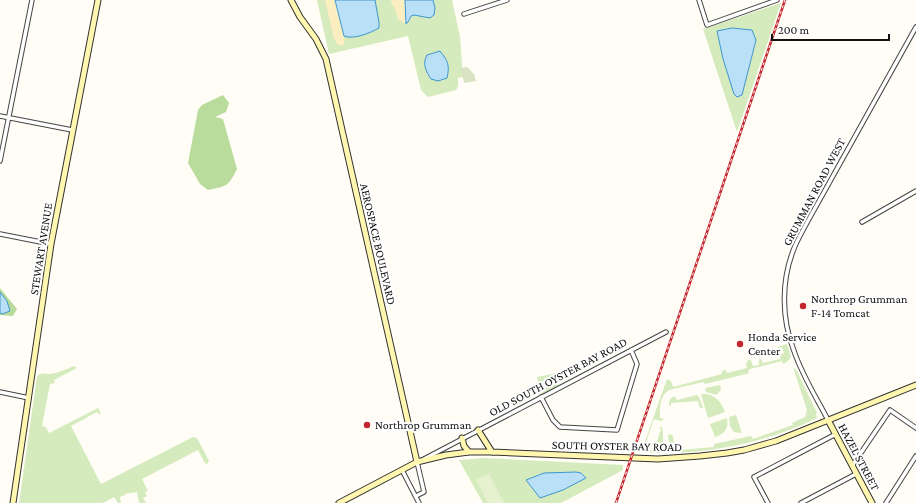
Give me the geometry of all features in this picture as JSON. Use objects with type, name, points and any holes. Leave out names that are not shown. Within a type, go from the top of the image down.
[{"type":"main road","name":"STEWART AVENUE","points":[[13,503],[51,244],[98,0]]},
{"type":"main road","name":"AEROSPACE BOULEVARD","points":[[291,0],[300,17],[316,39],[326,59],[417,462]]},
{"type":"main road","name":"SOUTH OYSTER BAY ROAD","points":[[339,503],[417,462],[446,455],[469,452],[492,452],[650,458],[700,456],[744,450],[783,438],[916,385]]},
{"type":"main road","name":"HAZEL STREET","points":[[828,420],[872,503]]},
{"type":"main road","points":[[478,430],[492,452]]},
{"type":"main road","points":[[462,438],[464,446],[469,452]]},
{"type":"street","points":[[0,161],[32,0]]},
{"type":"street","points":[[464,14],[505,0]]},
{"type":"street","points":[[699,0],[707,24],[777,0]]},
{"type":"street","name":"GRUMMAN ROAD WEST","points":[[828,420],[798,362],[789,338],[784,306],[787,272],[795,247],[809,219],[916,27]]},
{"type":"street","points":[[0,116],[72,130]]},
{"type":"street","points":[[862,222],[916,191]]},
{"type":"street","points":[[0,234],[51,244]]},
{"type":"street","name":"OLD SOUTH OYSTER BAY ROAD","points":[[417,462],[666,332]]},
{"type":"street","points":[[541,397],[556,424],[560,427],[617,430],[637,364],[631,350]]},
{"type":"street","points":[[0,392],[28,398]]},
{"type":"street","points":[[852,466],[890,410],[916,428]]},
{"type":"street","points":[[768,503],[754,477],[836,434]]},
{"type":"street","points":[[886,503],[916,456]]},
{"type":"street","name":"AEROSPACE BOULEVARD","points":[[416,496],[424,492],[417,462]]},
{"type":"street","points":[[402,470],[419,503]]},
{"type":"street","points":[[801,503],[856,474]]},
{"type":"green space","points":[[317,0],[452,0],[460,37],[463,77],[458,78],[458,87],[456,90],[428,97],[421,90],[408,36],[329,54]]},
{"type":"green space","points":[[781,3],[737,132],[703,29]]},
{"type":"green space","points":[[467,67],[474,74],[476,81],[464,83],[461,68]]},
{"type":"green space","points":[[223,95],[229,103],[226,112],[215,117],[223,119],[237,169],[226,185],[208,190],[200,184],[188,163],[198,110],[202,105]]},
{"type":"green space","points":[[0,288],[17,309],[13,316],[0,315]]},
{"type":"green space","points":[[787,344],[791,357],[783,364],[782,361],[750,369],[748,371],[749,373],[746,374],[705,384],[703,382],[669,390],[663,396],[661,402],[660,418],[663,418],[663,420],[661,421],[654,419],[645,445],[651,449],[655,447],[661,429],[659,428],[662,426],[663,450],[660,453],[643,452],[642,450],[667,379],[671,381],[673,387],[722,374],[722,371],[726,370],[727,373],[747,368],[746,364],[748,360],[751,360],[753,366],[759,365],[759,359],[761,359],[763,363],[780,359],[780,355],[784,353],[782,347],[777,347]]},
{"type":"green space","points":[[74,366],[77,368],[54,380],[55,383],[50,384],[42,426],[46,427],[49,433],[98,408],[97,405],[101,414],[97,412],[71,426],[101,484],[193,437],[197,438],[209,461],[207,464],[198,450],[142,479],[148,491],[145,492],[147,496],[143,498],[146,503],[139,503],[137,492],[125,494],[120,497],[121,503],[118,503],[114,497],[103,503],[19,503],[37,376],[56,373]]},
{"type":"green space","points":[[793,367],[797,371],[817,413],[817,418],[798,427],[745,444],[691,452],[672,453],[670,451],[668,435],[671,434],[675,444],[680,447],[681,450],[714,447],[714,444],[751,436],[753,439],[793,425],[792,423],[805,417],[807,410]]},
{"type":"green space","points":[[557,373],[559,388],[541,397],[537,377]]},
{"type":"green space","points":[[720,385],[721,390],[716,395],[706,392],[705,388]]},
{"type":"green space","points":[[701,394],[710,395],[716,398],[725,412],[708,418]]},
{"type":"green space","points":[[697,395],[703,408],[700,408],[698,401],[671,403],[671,406],[669,405],[670,400],[675,396],[677,400]]},
{"type":"green space","points":[[736,415],[742,433],[734,432],[730,426],[729,417]]},
{"type":"green space","points":[[727,418],[726,430],[715,437],[710,424]]},
{"type":"green space","points":[[484,458],[623,465],[623,470],[561,503],[483,503],[459,460]]},
{"type":"green space","points":[[489,474],[504,503],[488,503],[476,480]]},
{"type":"sand","points":[[325,0],[335,0],[343,31],[343,46],[337,44],[334,39]]},
{"type":"sand","points":[[391,0],[405,0],[406,24],[398,19]]},
{"type":"water","points":[[335,0],[375,0],[379,28],[357,37],[344,36]]},
{"type":"water","points":[[405,0],[433,0],[435,8],[434,15],[430,18],[414,15],[411,16],[406,24]]},
{"type":"water","points":[[732,28],[752,30],[756,40],[742,95],[737,97],[734,94],[723,59],[717,31]]},
{"type":"water","points":[[440,51],[447,61],[448,70],[447,78],[438,81],[431,79],[429,76],[425,67],[425,61],[427,55]]},
{"type":"water","points":[[0,292],[7,301],[10,311],[2,314],[0,313]]},
{"type":"water","points":[[544,473],[581,473],[586,478],[563,490],[540,498],[526,480]]},
{"type":"railway","points":[[616,503],[785,0]]},
{"type":"place","name":"Northrop Grumman F-14 Tomcat","points":[[803,306]]},
{"type":"place","name":"Honda Service Center","points":[[740,344]]},
{"type":"place","name":"Northrop Grumman","points":[[367,425]]}]
